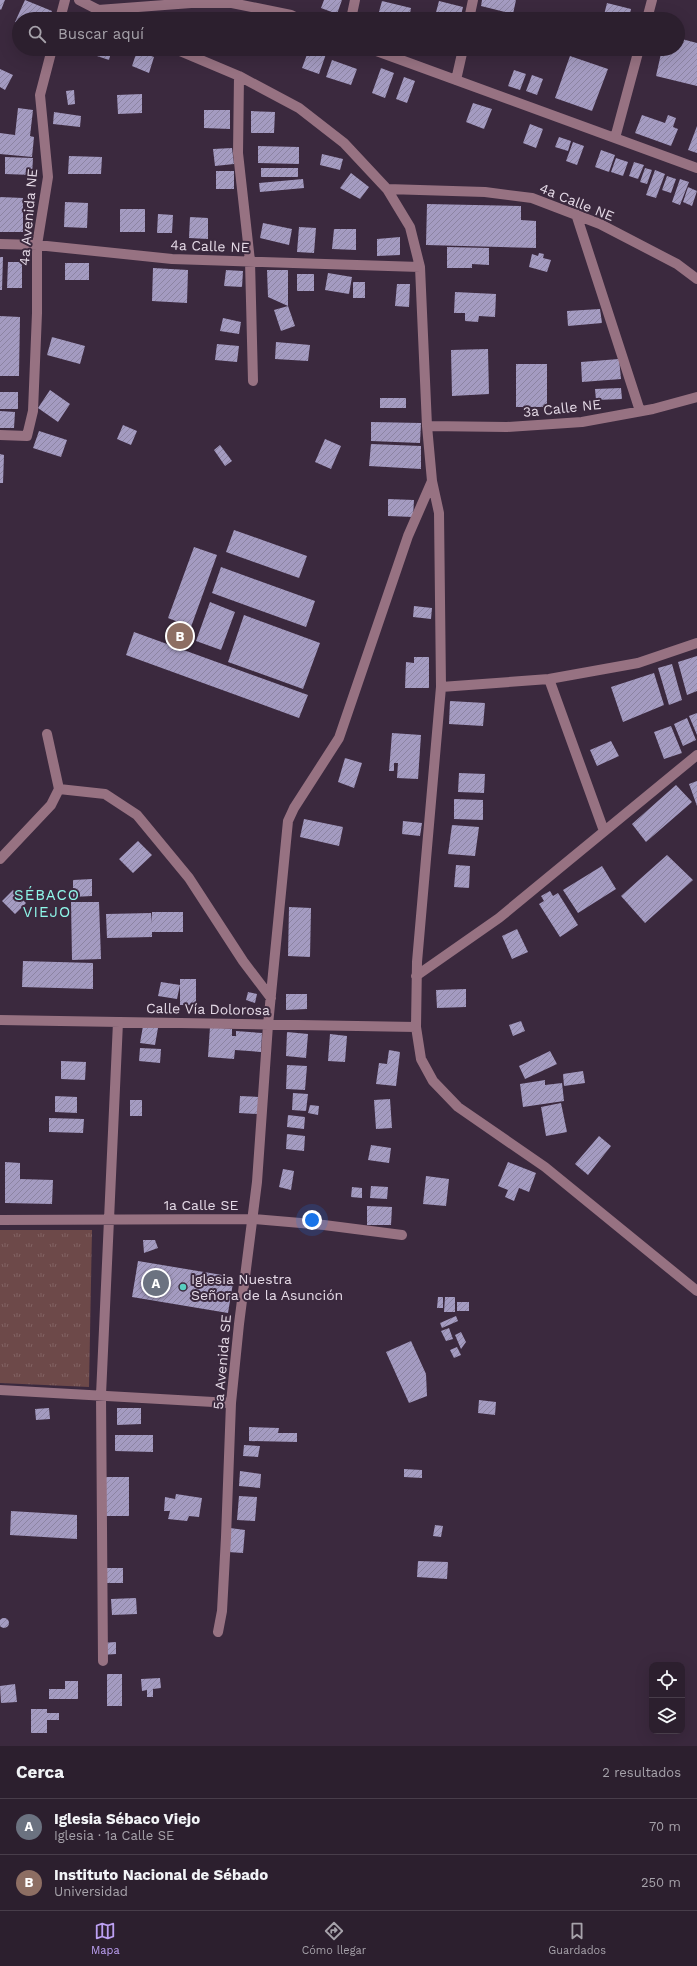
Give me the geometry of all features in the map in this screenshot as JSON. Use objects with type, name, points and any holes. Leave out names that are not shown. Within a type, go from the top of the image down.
[{"type":"street","points":[[62,12],[65,0]]},
{"type":"street","points":[[79,0],[102,12]]},
{"type":"street","points":[[352,12],[355,0]]},
{"type":"street","points":[[470,12],[473,0]]},
{"type":"street","points":[[649,12],[652,0]]},
{"type":"street","points":[[98,10],[191,3],[232,3],[276,12]]},
{"type":"street","name":"4a Avenida NE","points":[[0,436],[27,436],[33,411],[37,245],[48,177],[40,95],[50,56]]},
{"type":"street","points":[[191,56],[238,76],[299,108],[344,143],[387,189],[410,227],[420,267],[432,481],[438,513],[441,687],[416,976],[416,1027],[422,1058],[433,1081],[458,1107],[544,1167],[697,1291]]},
{"type":"street","points":[[389,56],[697,168]]},
{"type":"street","points":[[456,80],[461,56]]},
{"type":"street","points":[[615,138],[637,56]]},
{"type":"street","points":[[238,76],[238,153],[250,261],[253,381]]},
{"type":"street","name":"4a Calle NE","points":[[387,189],[485,192],[532,198],[600,224],[677,264],[697,278]]},
{"type":"street","points":[[576,214],[640,411]]},
{"type":"street","name":"4a Calle NE","points":[[0,244],[37,245],[172,259],[420,267]]},
{"type":"street","name":"3a Calle NE","points":[[428,426],[499,427],[582,422],[640,411],[697,397]]},
{"type":"street","name":"5a Avenida SE","points":[[218,1632],[222,1611],[231,1403],[257,1182],[268,1024],[288,821],[294,808],[339,738],[408,536],[432,481]]},
{"type":"street","points":[[441,687],[549,679],[638,664],[697,643]]},
{"type":"street","points":[[549,679],[604,831]]},
{"type":"street","points":[[0,859],[51,805],[59,789],[47,734]]},
{"type":"street","points":[[416,976],[499,918],[697,755]]},
{"type":"street","points":[[59,789],[105,794],[138,815],[189,878],[243,961],[271,998]]},
{"type":"street","name":"Calle Vía Dolorosa","points":[[0,1020],[416,1027]]},
{"type":"street","points":[[103,1661],[101,1395],[118,1022]]},
{"type":"street","name":"1a Calle SE","points":[[0,1220],[253,1219],[324,1225],[402,1235]]},
{"type":"street","points":[[0,1390],[231,1403]]},
{"type":"green space","points":[[0,1230],[92,1230],[89,1387],[0,1383]]},
{"type":"building","points":[[0,0],[5,0],[1,10],[0,9]]},
{"type":"building","points":[[25,0],[52,11],[52,12],[20,12]]},
{"type":"building","points":[[324,0],[342,0],[338,12],[332,12],[321,8]]},
{"type":"building","points":[[482,0],[516,0],[513,12],[505,12],[481,6]]},
{"type":"building","points":[[382,1],[411,8],[410,12],[379,12]]},
{"type":"building","points":[[439,1],[463,7],[462,12],[436,12]]},
{"type":"building","points":[[607,3],[631,9],[630,12],[605,12]]},
{"type":"building","points":[[685,40],[697,43],[697,86],[656,76],[660,56],[685,56]]},
{"type":"building","points":[[97,56],[110,56],[109,60]]},
{"type":"building","points":[[135,56],[154,57],[149,73],[132,66]]},
{"type":"building","points":[[306,56],[325,56],[319,74],[302,68]]},
{"type":"building","points":[[570,56],[608,69],[592,111],[555,98]]},
{"type":"building","points":[[332,60],[357,69],[351,85],[326,77]]},
{"type":"building","points":[[381,68],[394,73],[385,98],[372,93]]},
{"type":"building","points":[[0,69],[13,75],[5,90],[0,87]]},
{"type":"building","points":[[514,70],[526,74],[520,90],[508,86]]},
{"type":"building","points":[[532,75],[543,79],[537,95],[526,91]]},
{"type":"building","points":[[404,77],[415,81],[407,103],[396,99]]},
{"type":"building","points":[[74,90],[75,104],[68,105],[66,91]]},
{"type":"building","points":[[142,94],[142,113],[118,114],[117,95]]},
{"type":"building","points":[[473,103],[492,109],[484,129],[466,122]]},
{"type":"building","points":[[18,108],[33,110],[30,136],[34,137],[32,157],[0,154],[0,133],[15,135]]},
{"type":"building","points":[[204,110],[230,110],[230,129],[204,128]]},
{"type":"building","points":[[251,111],[275,112],[274,133],[251,133]]},
{"type":"building","points":[[54,112],[81,116],[80,127],[53,124]]},
{"type":"building","points":[[642,115],[665,123],[668,115],[676,118],[673,127],[678,129],[671,146],[635,133]]},
{"type":"building","points":[[530,124],[543,129],[536,148],[523,143]]},
{"type":"building","points":[[697,126],[697,153],[688,150]]},
{"type":"building","points":[[559,137],[571,141],[568,151],[555,147]]},
{"type":"building","points":[[573,142],[584,146],[577,165],[566,161]]},
{"type":"building","points":[[258,146],[299,147],[299,164],[258,163]]},
{"type":"building","points":[[232,148],[234,164],[215,166],[213,149]]},
{"type":"building","points":[[601,150],[615,155],[609,172],[595,167]]},
{"type":"building","points":[[322,154],[343,159],[340,170],[320,165]]},
{"type":"building","points":[[69,156],[102,157],[101,174],[68,174]]},
{"type":"building","points":[[5,157],[33,158],[32,175],[5,174]]},
{"type":"building","points":[[616,158],[628,162],[623,176],[611,172]]},
{"type":"building","points":[[634,162],[644,165],[638,179],[629,176]]},
{"type":"building","points":[[261,168],[298,168],[298,177],[261,177]]},
{"type":"building","points":[[645,168],[652,170],[647,184],[640,182]]},
{"type":"building","points":[[655,170],[665,174],[656,198],[646,195]]},
{"type":"building","points":[[216,171],[234,171],[234,189],[216,189]]},
{"type":"building","points":[[351,173],[369,187],[360,199],[340,188]]},
{"type":"building","points":[[667,176],[676,179],[671,193],[662,190]]},
{"type":"building","points":[[303,179],[304,188],[260,192],[259,183]]},
{"type":"building","points":[[680,179],[689,182],[680,205],[672,202]]},
{"type":"building","points":[[688,187],[697,191],[692,206],[683,202]]},
{"type":"building","points":[[0,197],[23,198],[23,232],[0,232]]},
{"type":"building","points":[[65,202],[88,203],[87,228],[64,227]]},
{"type":"building","points":[[427,204],[521,206],[521,220],[536,221],[536,248],[426,245]]},
{"type":"building","points":[[120,209],[145,209],[145,232],[120,232]]},
{"type":"building","points":[[158,214],[173,215],[172,233],[157,233]]},
{"type":"building","points":[[190,217],[208,218],[208,239],[189,238]]},
{"type":"building","points":[[263,223],[292,229],[289,245],[260,238]]},
{"type":"building","points":[[299,227],[316,228],[314,253],[297,252]]},
{"type":"building","points":[[334,229],[356,229],[356,250],[332,249]]},
{"type":"building","points":[[400,237],[400,255],[377,256],[377,239]]},
{"type":"building","points":[[447,247],[489,248],[489,265],[472,264],[472,268],[447,268]]},
{"type":"building","points":[[539,253],[544,254],[543,258],[551,260],[547,272],[529,267],[532,254],[538,256]]},
{"type":"building","points":[[0,257],[3,257],[2,290],[0,290]]},
{"type":"building","points":[[8,262],[22,262],[22,288],[7,288]]},
{"type":"building","points":[[65,263],[89,263],[89,280],[65,280]]},
{"type":"building","points":[[153,268],[188,270],[187,303],[152,301]]},
{"type":"building","points":[[226,270],[243,271],[242,287],[224,286]]},
{"type":"building","points":[[267,270],[288,270],[288,306],[268,297]]},
{"type":"building","points":[[328,273],[352,277],[349,294],[325,290]]},
{"type":"building","points":[[297,274],[314,274],[314,291],[297,291]]},
{"type":"building","points":[[353,282],[365,282],[365,298],[353,298]]},
{"type":"building","points":[[397,284],[410,284],[409,307],[395,306]]},
{"type":"building","points":[[455,292],[496,294],[495,317],[479,316],[478,322],[465,321],[465,313],[454,313]]},
{"type":"building","points":[[288,306],[295,326],[281,331],[274,310]]},
{"type":"building","points":[[600,309],[602,323],[568,326],[567,311]]},
{"type":"building","points":[[0,316],[20,317],[19,376],[0,376]]},
{"type":"building","points":[[223,318],[241,322],[239,334],[220,331]]},
{"type":"building","points":[[52,337],[85,346],[80,364],[47,355]]},
{"type":"building","points":[[276,342],[310,345],[308,361],[275,359]]},
{"type":"building","points":[[217,344],[239,346],[237,362],[215,360]]},
{"type":"building","points":[[488,349],[489,394],[452,396],[451,350]]},
{"type":"building","points":[[619,359],[621,379],[582,382],[581,362]]},
{"type":"building","points":[[516,364],[547,364],[547,407],[516,407]]},
{"type":"building","points":[[621,388],[622,399],[596,400],[595,389]]},
{"type":"building","points":[[50,390],[70,404],[58,422],[38,408]]},
{"type":"building","points":[[0,392],[18,392],[18,409],[0,409]]},
{"type":"building","points":[[380,398],[406,398],[406,408],[380,408]]},
{"type":"building","points":[[0,411],[15,412],[14,428],[0,428]]},
{"type":"building","points":[[371,422],[421,423],[420,443],[371,441]]},
{"type":"building","points":[[123,425],[137,431],[131,445],[117,439]]},
{"type":"building","points":[[39,431],[67,440],[61,457],[33,448]]},
{"type":"building","points":[[325,439],[341,446],[331,469],[315,462]]},
{"type":"building","points":[[371,444],[421,446],[421,469],[369,466]]},
{"type":"building","points":[[220,445],[232,461],[225,466],[214,450]]},
{"type":"building","points":[[0,454],[4,455],[3,483],[0,483]]},
{"type":"building","points":[[388,499],[414,500],[413,517],[388,516]]},
{"type":"building","points":[[234,530],[307,556],[299,578],[226,552]]},
{"type":"building","points":[[194,547],[217,555],[191,627],[168,618]]},
{"type":"building","points":[[221,567],[315,601],[306,627],[212,593]]},
{"type":"building","points":[[210,602],[235,612],[221,650],[196,641]]},
{"type":"building","points":[[414,606],[432,608],[431,619],[413,617]]},
{"type":"building","points":[[244,615],[320,643],[303,689],[228,662]]},
{"type":"building","points":[[134,632],[308,695],[299,718],[126,655]]},
{"type":"building","points":[[697,656],[697,691],[687,695],[678,662]]},
{"type":"building","points":[[414,657],[429,657],[429,688],[405,688],[406,662],[414,663]]},
{"type":"building","points":[[672,664],[682,700],[669,705],[658,668]]},
{"type":"building","points":[[654,673],[664,705],[623,722],[611,687]]},
{"type":"building","points":[[450,701],[485,703],[483,726],[449,724]]},
{"type":"building","points":[[697,713],[697,735],[689,716]]},
{"type":"building","points":[[687,718],[696,740],[683,746],[674,724]]},
{"type":"building","points":[[671,726],[682,753],[664,759],[654,732]]},
{"type":"building","points":[[392,733],[421,735],[418,779],[397,778],[398,763],[394,763],[394,771],[389,771]]},
{"type":"building","points":[[611,741],[619,756],[597,766],[590,750]]},
{"type":"building","points":[[345,758],[362,763],[354,788],[338,782]]},
{"type":"building","points":[[459,773],[485,774],[484,793],[458,792]]},
{"type":"building","points":[[697,781],[697,806],[689,784]]},
{"type":"building","points":[[676,785],[692,802],[646,842],[632,824]]},
{"type":"building","points":[[454,799],[483,800],[483,820],[454,819]]},
{"type":"building","points":[[304,819],[343,827],[339,846],[300,837]]},
{"type":"building","points":[[403,821],[422,823],[420,836],[402,834]]},
{"type":"building","points":[[452,825],[479,827],[475,856],[448,854]]},
{"type":"building","points":[[138,841],[152,855],[133,873],[119,859]]},
{"type":"building","points":[[667,855],[693,880],[645,923],[621,896]]},
{"type":"building","points":[[456,865],[470,866],[469,888],[454,887]]},
{"type":"building","points":[[602,866],[616,889],[578,913],[563,890]]},
{"type":"building","points":[[92,879],[92,896],[73,897],[73,880]]},
{"type":"building","points":[[13,890],[26,903],[15,914],[2,901]]},
{"type":"building","points":[[550,891],[553,896],[558,893],[578,925],[560,937],[539,904],[544,901],[541,896]]},
{"type":"building","points":[[71,902],[99,902],[101,959],[72,960]]},
{"type":"building","points":[[289,907],[311,908],[310,957],[288,956]]},
{"type":"building","points":[[152,912],[183,912],[183,932],[152,932],[152,937],[107,938],[106,914],[151,913],[152,923]]},
{"type":"building","points":[[517,929],[528,952],[512,959],[502,936]]},
{"type":"building","points":[[23,961],[93,963],[93,989],[22,987]]},
{"type":"building","points":[[180,979],[196,979],[196,1005],[180,1005]]},
{"type":"building","points":[[161,982],[180,985],[177,999],[158,996]]},
{"type":"building","points":[[466,989],[466,1007],[437,1008],[436,990]]},
{"type":"building","points":[[248,992],[257,994],[255,1003],[246,1000]]},
{"type":"building","points":[[286,994],[307,994],[307,1009],[286,1010]]},
{"type":"building","points":[[521,1021],[525,1031],[513,1036],[509,1025]]},
{"type":"building","points":[[143,1026],[158,1028],[155,1045],[140,1043]]},
{"type":"building","points":[[210,1027],[232,1029],[232,1036],[236,1036],[236,1031],[262,1033],[261,1052],[235,1050],[234,1059],[208,1057]]},
{"type":"building","points":[[287,1032],[308,1034],[306,1058],[286,1056]]},
{"type":"building","points":[[330,1034],[347,1036],[345,1062],[328,1061]]},
{"type":"building","points":[[140,1048],[161,1049],[160,1063],[139,1061]]},
{"type":"building","points":[[389,1050],[400,1052],[396,1086],[376,1084],[379,1063],[387,1064]]},
{"type":"building","points":[[550,1051],[557,1064],[525,1079],[519,1066]]},
{"type":"building","points":[[61,1061],[86,1062],[85,1080],[61,1079]]},
{"type":"building","points":[[287,1065],[307,1066],[305,1090],[286,1089]]},
{"type":"building","points":[[583,1071],[585,1083],[564,1086],[563,1074]]},
{"type":"building","points":[[545,1080],[545,1085],[562,1083],[564,1101],[523,1107],[520,1084]]},
{"type":"building","points":[[293,1093],[308,1094],[306,1111],[292,1110]]},
{"type":"building","points":[[55,1096],[77,1097],[77,1113],[55,1112]]},
{"type":"building","points":[[240,1096],[259,1097],[258,1114],[239,1113]]},
{"type":"building","points":[[390,1099],[392,1128],[376,1129],[374,1100]]},
{"type":"building","points":[[130,1100],[142,1100],[142,1116],[130,1116]]},
{"type":"building","points":[[561,1103],[567,1132],[546,1136],[541,1107]]},
{"type":"building","points":[[310,1105],[319,1106],[318,1115],[308,1113]]},
{"type":"building","points":[[288,1115],[305,1117],[304,1129],[287,1127]]},
{"type":"building","points":[[49,1118],[84,1119],[83,1133],[49,1132]]},
{"type":"building","points":[[287,1134],[305,1136],[304,1151],[286,1149]]},
{"type":"building","points":[[599,1136],[611,1146],[588,1175],[575,1164]]},
{"type":"building","points":[[371,1145],[391,1148],[389,1163],[368,1160]]},
{"type":"building","points":[[5,1162],[20,1163],[20,1179],[53,1180],[52,1204],[5,1203]]},
{"type":"building","points":[[508,1162],[536,1173],[529,1192],[519,1188],[514,1201],[505,1197],[508,1190],[498,1186]]},
{"type":"building","points":[[283,1169],[294,1171],[291,1190],[279,1187]]},
{"type":"building","points":[[426,1176],[449,1179],[446,1206],[423,1204]]},
{"type":"building","points":[[371,1186],[388,1187],[387,1199],[370,1198]]},
{"type":"building","points":[[352,1187],[362,1188],[362,1198],[351,1197]]},
{"type":"building","points":[[367,1206],[392,1207],[391,1225],[367,1225]]},
{"type":"building","points":[[143,1240],[155,1240],[158,1248],[144,1253]]},
{"type":"building","name":"Iglesia Nuestra Señora de la Asunción","points":[[138,1261],[234,1277],[228,1313],[132,1297]]},
{"type":"building","points":[[438,1297],[443,1297],[443,1308],[437,1308]]},
{"type":"building","points":[[445,1297],[455,1297],[455,1312],[444,1312]]},
{"type":"building","points":[[457,1302],[469,1302],[469,1311],[457,1311]]},
{"type":"building","points":[[456,1316],[458,1321],[442,1328],[440,1323]]},
{"type":"building","points":[[449,1328],[453,1339],[446,1341],[441,1331]]},
{"type":"building","points":[[461,1332],[466,1342],[461,1349],[455,1335]]},
{"type":"building","points":[[411,1341],[426,1374],[427,1396],[409,1403],[386,1352]]},
{"type":"building","points":[[457,1347],[461,1355],[454,1358],[450,1350]]},
{"type":"building","points":[[479,1400],[496,1402],[495,1415],[478,1413]]},
{"type":"building","points":[[49,1408],[50,1419],[36,1420],[35,1409]]},
{"type":"building","points":[[117,1408],[141,1408],[141,1424],[117,1425]]},
{"type":"building","points":[[249,1427],[279,1428],[278,1433],[297,1433],[297,1442],[249,1441]]},
{"type":"building","points":[[115,1435],[153,1435],[153,1452],[115,1451]]},
{"type":"building","points":[[244,1445],[260,1446],[258,1457],[243,1456]]},
{"type":"building","points":[[404,1469],[422,1470],[422,1478],[404,1477]]},
{"type":"building","points":[[240,1471],[261,1474],[260,1488],[239,1486]]},
{"type":"building","points":[[104,1477],[129,1477],[129,1516],[105,1516]]},
{"type":"building","points":[[176,1494],[202,1498],[199,1517],[189,1516],[187,1521],[168,1519],[170,1511],[164,1511],[165,1497],[175,1499]]},
{"type":"building","points":[[239,1496],[257,1497],[255,1521],[237,1520]]},
{"type":"building","points":[[11,1511],[77,1515],[77,1539],[10,1535]]},
{"type":"building","points":[[435,1525],[443,1526],[441,1537],[433,1536]]},
{"type":"building","points":[[230,1528],[245,1530],[243,1553],[228,1552]]},
{"type":"building","points":[[418,1561],[448,1562],[447,1579],[417,1577]]},
{"type":"building","points":[[104,1568],[123,1568],[123,1583],[104,1583]]},
{"type":"building","points":[[136,1598],[137,1614],[112,1615],[111,1599]]},
{"type":"building","points":[[2,1618],[6,1618],[8,1619],[8,1627],[2,1628],[-1,1625],[-1,1621]]},
{"type":"building","points":[[116,1642],[116,1654],[102,1655],[101,1643]]},
{"type":"building","points":[[107,1674],[122,1674],[122,1706],[107,1706]]},
{"type":"building","points":[[160,1678],[161,1688],[153,1689],[153,1697],[147,1697],[147,1690],[142,1691],[141,1679]]},
{"type":"building","points":[[65,1681],[78,1681],[78,1699],[49,1699],[49,1689],[65,1689]]},
{"type":"building","points":[[15,1684],[17,1702],[1,1703],[0,1686]]},
{"type":"building","points":[[31,1709],[47,1709],[47,1713],[59,1713],[59,1720],[47,1720],[47,1733],[31,1733]]},
{"type":"place","name":"Instituto Nacional de Sébado","points":[[180,636]]},
{"type":"place","name":"Iglesia Sébaco Viejo","points":[[156,1283]]},
{"type":"place","name":"Iglesia Nuestra Señora de la Asunción","points":[[183,1287]]},
{"type":"district","name":"SÉBACO VIEJO","points":[[47,904]]}]
